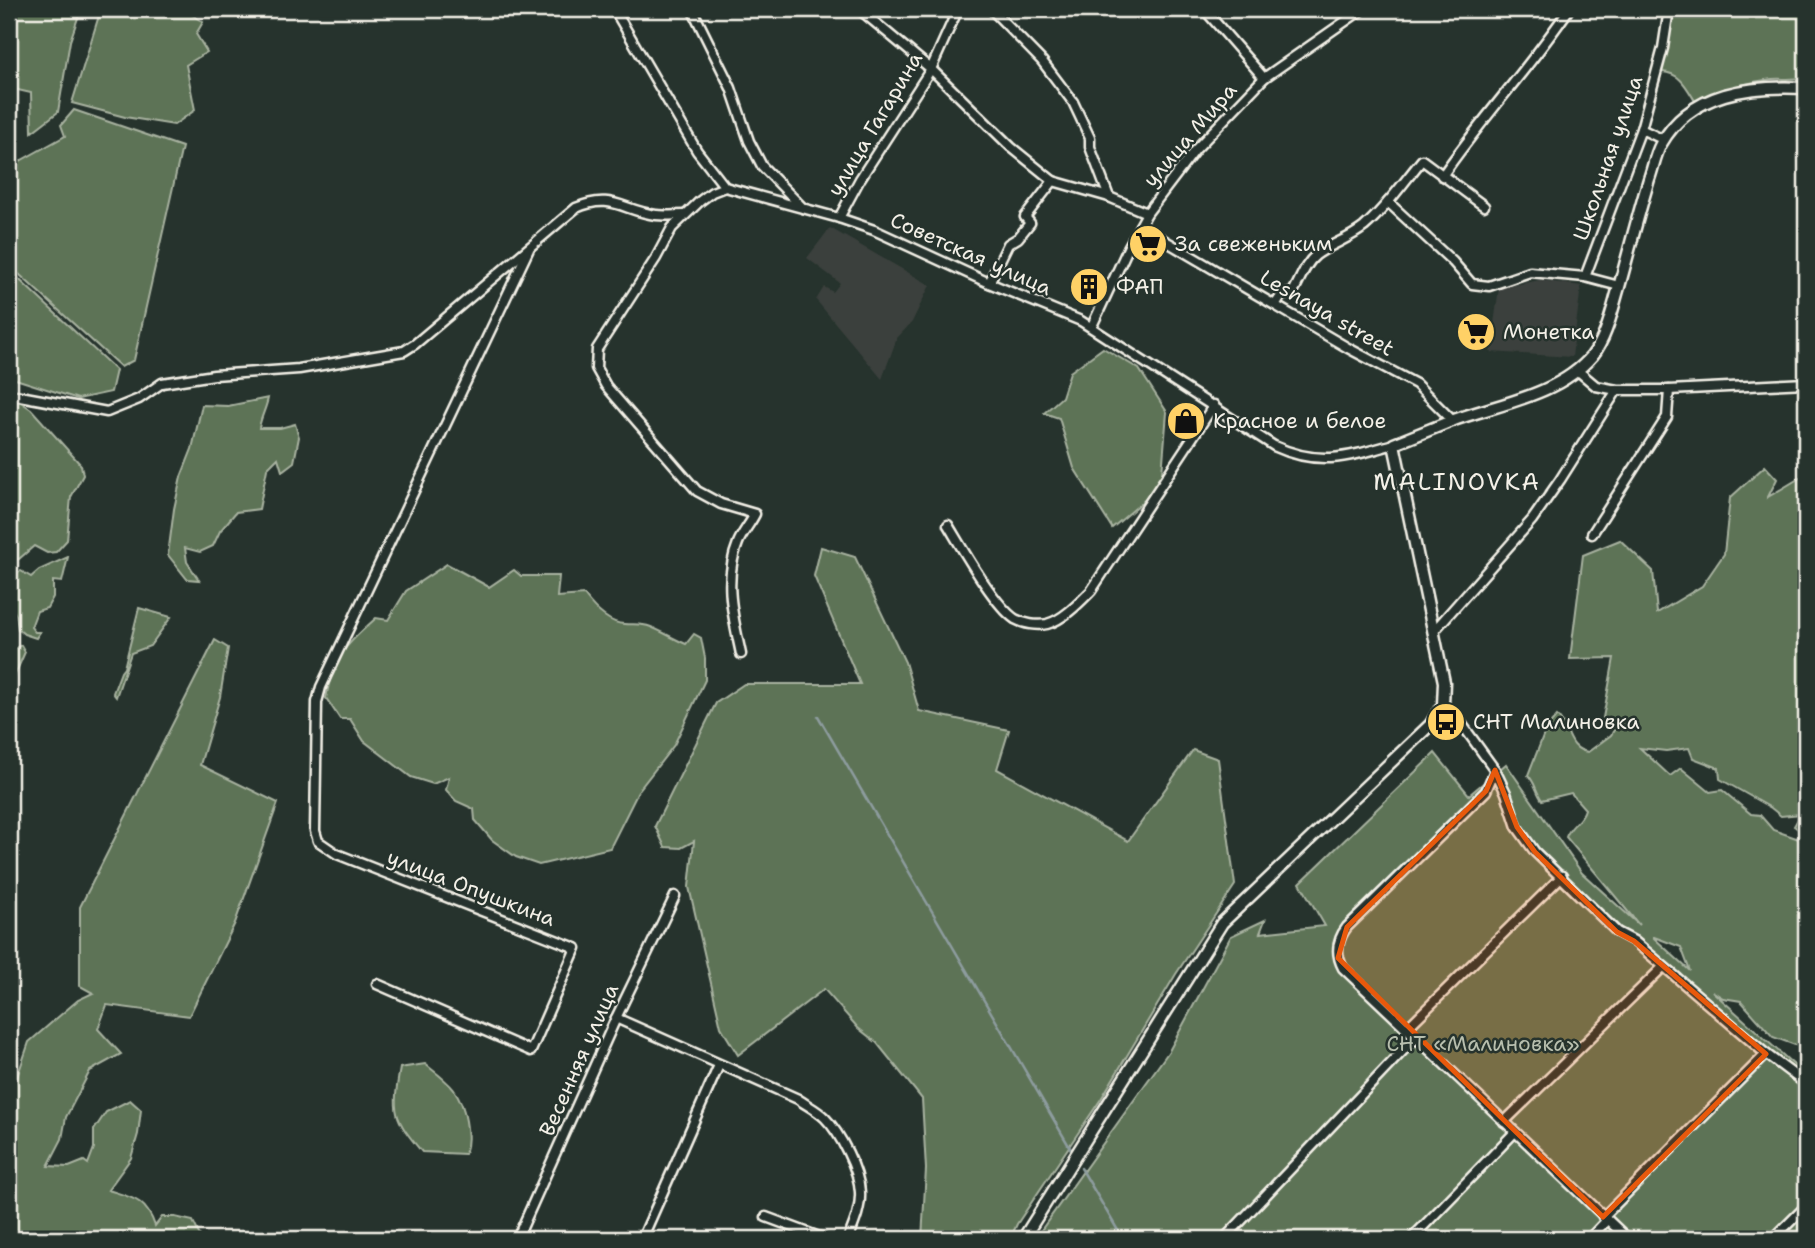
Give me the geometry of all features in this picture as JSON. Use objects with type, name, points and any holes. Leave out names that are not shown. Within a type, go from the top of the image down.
[{"type":"street","points":[[614,9],[697,150],[725,187],[712,192],[672,228],[656,258],[597,349],[596,368],[606,386],[697,491],[721,504],[755,514],[738,542],[730,573],[729,594],[741,653]]},
{"type":"street","points":[[692,9],[731,88],[749,141],[762,166],[805,210]]},
{"type":"street","points":[[859,9],[931,69],[1011,147],[1053,181],[1109,197],[1147,213]]},
{"type":"street","name":"улица Гагарина","points":[[839,218],[860,179],[931,69],[958,9]]},
{"type":"street","points":[[991,9],[1041,61],[1073,102],[1090,138],[1090,147],[1109,197]]},
{"type":"street","points":[[1204,9],[1264,78]]},
{"type":"street","name":"улица Мира","points":[[1092,326],[1147,213],[1195,150],[1264,78],[1363,9]]},
{"type":"street","points":[[1442,176],[1569,9]]},
{"type":"street","name":"Школьная улица","points":[[1585,277],[1641,129],[1663,48],[1669,9]]},
{"type":"street","points":[[1023,1239],[1222,923],[1430,725],[1443,705],[1444,682],[1394,444],[1539,392],[1577,370],[1592,355],[1607,327],[1645,192],[1664,140],[1691,111],[1718,97],[1769,86],[1806,88]]},
{"type":"street","points":[[1641,129],[1664,140]]},
{"type":"street","points":[[1275,304],[1281,296],[1293,292],[1305,267],[1317,255],[1352,236],[1388,202],[1422,160],[1484,206]]},
{"type":"street","points":[[989,283],[1008,244],[1018,238],[1030,223],[1025,217],[1053,181]]},
{"type":"street","name":"Советская улица","points":[[725,187],[839,218],[887,235],[989,283],[1092,326],[1274,446],[1294,455],[1345,458],[1394,444]]},
{"type":"street","points":[[9,394],[107,412],[139,399],[162,383],[214,375],[299,369],[404,351],[576,208],[592,201],[604,201],[656,215],[684,215]]},
{"type":"street","points":[[1805,201],[1806,238]]},
{"type":"street","points":[[1388,202],[1453,262],[1472,284],[1489,286],[1530,272],[1585,277],[1619,285]]},
{"type":"street","name":"Lesnaya street","points":[[1140,226],[1348,348],[1416,384],[1453,421]]},
{"type":"street","name":"улица Опушкина","points":[[377,984],[531,1051],[576,948],[352,860],[324,847],[318,841],[315,831],[317,702],[321,687],[529,249]]},
{"type":"street","points":[[1577,370],[1596,386],[1617,390],[1806,383]]},
{"type":"street","points":[[1433,632],[1532,520],[1617,390]]},
{"type":"street","points":[[1592,534],[1667,417],[1669,390]]},
{"type":"street","points":[[948,525],[978,573],[1013,617],[1026,624],[1048,624],[1073,608],[1091,591],[1214,405]]},
{"type":"street","points":[[1443,705],[1461,723],[1494,770],[1506,793],[1517,827],[1535,852],[1617,932],[1634,941],[1766,1054],[1806,1084]]},
{"type":"street","points":[[1494,770],[1486,791],[1477,801],[1364,909],[1339,938],[1338,958],[1343,968],[1415,1038],[1628,1239]]},
{"type":"street","points":[[1406,1029],[1562,876]]},
{"type":"street","name":"Весенняя улица","points":[[517,1239],[616,1018],[675,896]]},
{"type":"street","points":[[1504,1122],[1663,967]]},
{"type":"street","points":[[616,1018],[797,1099],[825,1118],[840,1138],[855,1172],[860,1192],[857,1215],[848,1239]]},
{"type":"street","points":[[1224,1239],[1415,1038]]},
{"type":"street","points":[[1589,1239],[1605,1219],[1766,1054]]},
{"type":"street","points":[[642,1239],[719,1065]]},
{"type":"street","points":[[1411,1239],[1515,1132]]},
{"type":"street","points":[[1773,1239],[1806,1206]]},
{"type":"street","points":[[766,1217],[825,1239]]},
{"type":"highlighted area","points":[[1495,770],[1517,827],[1535,852],[1617,932],[1634,941],[1766,1054],[1603,1217],[1338,958],[1347,927],[1486,791]]},
{"type":"shaded area","points":[[830,228],[930,285],[912,322],[897,338],[882,379],[816,300],[824,287],[833,292],[840,283],[807,258]]},
{"type":"shaded area","points":[[1540,280],[1581,286],[1572,357],[1490,352],[1499,288]]},
{"type":"green space","points":[[9,9],[81,9],[70,41],[58,112],[32,132],[31,93],[9,88]]},
{"type":"green space","points":[[101,9],[183,9],[203,22],[196,34],[207,52],[186,65],[195,110],[174,125],[125,117],[72,103]]},
{"type":"green space","points":[[1672,9],[1806,9],[1806,76],[1753,82],[1695,101],[1678,78],[1662,72]]},
{"type":"green space","points":[[74,110],[182,147],[134,360],[121,367],[9,265],[9,160],[20,161],[65,136],[61,125]]},
{"type":"green space","points":[[9,270],[116,370],[111,392],[78,399],[9,377]]},
{"type":"green space","points":[[1103,348],[1139,369],[1167,412],[1161,486],[1112,528],[1074,468],[1059,418],[1044,413],[1062,397],[1070,372]]},
{"type":"green space","points":[[9,394],[31,409],[81,465],[83,475],[71,497],[67,540],[56,552],[47,553],[34,546],[19,559],[9,560]]},
{"type":"green space","points":[[268,398],[259,428],[280,428],[295,424],[299,437],[294,462],[282,471],[278,458],[267,469],[259,509],[236,512],[220,531],[213,546],[200,552],[185,548],[187,562],[199,580],[187,579],[168,555],[181,477],[192,449],[202,405],[228,406]]},
{"type":"green space","name":"СНТ «Малиновка»","points":[[1806,444],[1806,835],[1794,826],[1801,814],[1781,816],[1720,779],[1719,768],[1693,758],[1689,748],[1666,751],[1640,748],[1670,776],[1681,768],[1710,792],[1722,790],[1751,814],[1760,815],[1773,830],[1806,844],[1806,1049],[1773,1037],[1741,1001],[1723,998],[1712,991],[1806,1076],[1806,1239],[1040,1239],[1037,1236],[1169,1051],[1231,936],[1265,920],[1260,933],[1325,926],[1300,883],[1435,753],[1469,795],[1506,764],[1582,873],[1639,925],[1566,837],[1585,809],[1571,793],[1542,800],[1528,775],[1546,729],[1557,716],[1576,747],[1588,752],[1611,735],[1617,725],[1603,718],[1614,658],[1570,659],[1583,555],[1620,540],[1653,571],[1657,613],[1702,586],[1724,554],[1730,498],[1765,466],[1777,479],[1768,497],[1803,476],[1801,448]],"holes":[[[1654,937],[1681,947],[1690,971]]]},
{"type":"green space","points":[[821,547],[855,557],[905,662],[919,711],[1009,730],[997,769],[1128,841],[1193,750],[1218,759],[1235,885],[1176,974],[1101,1099],[1017,1224],[1010,1239],[922,1239],[926,1169],[922,1099],[877,1043],[858,1028],[824,989],[738,1055],[721,1027],[689,887],[694,841],[681,848],[665,847],[655,826],[716,703],[744,684],[860,684],[814,576]]},
{"type":"green space","points":[[68,557],[62,582],[53,581],[53,597],[47,608],[37,611],[31,627],[35,632],[40,632],[36,638],[24,634],[18,629],[16,615],[9,606],[9,576],[21,571],[31,577],[39,570]]},
{"type":"green space","points":[[447,564],[489,587],[514,570],[521,576],[559,576],[557,597],[584,595],[612,621],[647,626],[686,644],[694,634],[701,638],[705,680],[674,745],[639,790],[610,848],[539,865],[516,857],[492,840],[475,820],[474,809],[456,801],[446,790],[449,777],[433,784],[411,777],[364,741],[350,719],[340,719],[326,698],[337,661],[349,644],[376,618],[388,620],[406,591]]},
{"type":"green space","points":[[139,608],[171,617],[150,646],[131,653],[116,697],[113,693],[124,668]]},
{"type":"green space","points":[[215,640],[228,648],[220,697],[200,765],[278,803],[235,923],[189,1016],[107,1005],[98,1029],[121,1054],[90,1071],[66,1117],[62,1139],[48,1166],[69,1167],[84,1161],[88,1164],[94,1148],[94,1130],[106,1112],[130,1100],[141,1110],[138,1134],[131,1158],[108,1190],[138,1201],[147,1210],[155,1226],[162,1217],[193,1221],[200,1236],[198,1239],[9,1239],[9,1101],[29,1042],[78,1000],[93,993],[80,986],[80,907]]},
{"type":"green space","points":[[21,645],[25,652],[9,682],[9,648],[12,650]]},
{"type":"green space","points":[[425,1064],[447,1082],[461,1102],[468,1134],[465,1154],[422,1152],[400,1122],[396,1095],[400,1068]]},
{"type":"waterway","points":[[818,716],[1072,1151]]},
{"type":"waterway","points":[[1081,1168],[1123,1239]]},
{"type":"place","name":"За свеженьким","points":[[1148,244]]},
{"type":"place","name":"ФАП","points":[[1089,287]]},
{"type":"place","name":"Монетка","points":[[1476,332]]},
{"type":"place","name":"Красное и белое","points":[[1186,421]]},
{"type":"place","name":"СНТ Малиновка","points":[[1446,722]]},
{"type":"district","name":"MALINOVKA","points":[[1457,482]]}]
